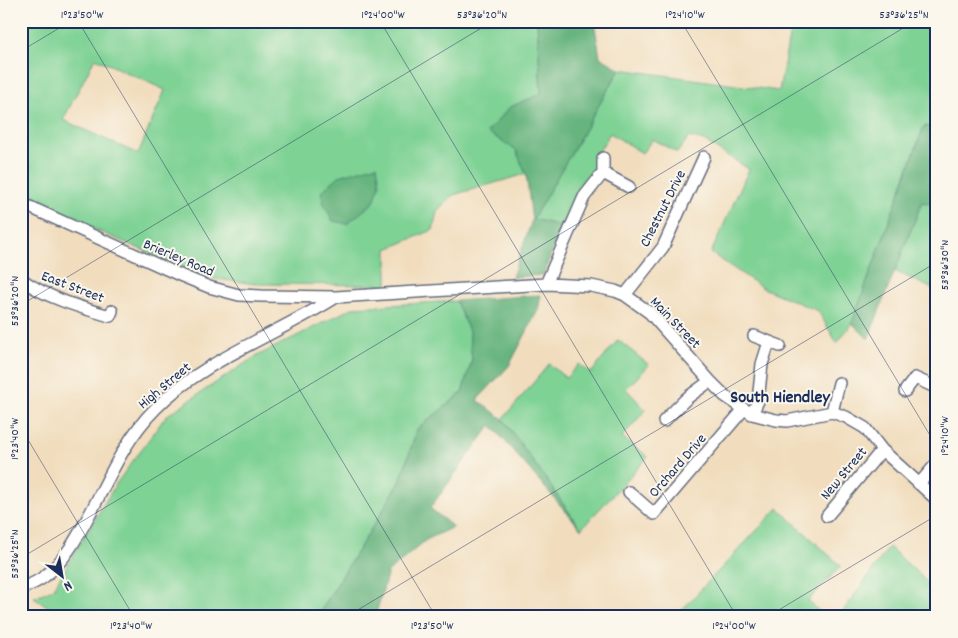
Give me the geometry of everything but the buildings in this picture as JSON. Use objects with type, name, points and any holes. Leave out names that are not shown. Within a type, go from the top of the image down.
[{"type":"street","name":"Chestnut Drive","points":[[625,295],[662,247],[704,157]]},
{"type":"street","points":[[546,284],[584,197],[602,173],[603,158]]},
{"type":"street","points":[[602,173],[629,187]]},
{"type":"street","name":"Brierley Road","points":[[21,203],[209,287],[239,294],[336,297]]},
{"type":"street","name":"East Street","points":[[21,279],[56,299],[110,316],[112,311]]},
{"type":"street","name":"Main Street","points":[[336,297],[546,284],[602,288],[625,295],[650,313],[710,381],[725,396],[748,411],[776,420],[787,421],[832,412]]},
{"type":"street","name":"High Street","points":[[21,588],[44,577],[64,556],[83,527],[121,453],[137,429],[156,408],[203,371],[336,297]]},
{"type":"street","points":[[748,411],[758,401],[762,364],[775,344],[754,336]]},
{"type":"street","points":[[905,391],[915,378],[937,388]]},
{"type":"street","points":[[664,421],[687,398],[710,381]]},
{"type":"street","points":[[839,383],[832,412],[846,416],[865,428],[882,450],[937,500]]},
{"type":"street","name":"Orchard Drive","points":[[629,492],[654,514],[748,411]]},
{"type":"street","name":"New Street","points":[[827,516],[882,450]]},
{"type":"street","points":[[919,484],[937,463]]},
{"type":"green space","points":[[21,21],[537,21],[541,94],[510,107],[516,150],[526,174],[453,195],[437,211],[433,230],[387,249],[387,285],[256,284],[208,278],[21,198]],"holes":[[[95,58],[165,90],[138,154],[63,120]]]},
{"type":"green space","points":[[537,21],[594,21],[600,57],[620,69],[533,219],[562,226],[543,275],[512,277],[532,220],[526,174],[516,150],[487,132],[510,107],[541,94]]},
{"type":"green space","points":[[792,21],[937,21],[937,128],[924,126],[852,323],[837,343],[818,311],[763,288],[711,253],[749,169],[704,141],[689,137],[677,153],[653,139],[642,153],[610,133],[596,156],[598,169],[579,194],[562,226],[532,220],[620,69],[779,91]]},
{"type":"green space","points":[[924,126],[937,128],[937,205],[922,202],[868,339],[852,323]]},
{"type":"green space","points":[[377,165],[380,184],[374,202],[347,224],[333,221],[324,204],[321,192],[339,176]]},
{"type":"green space","points":[[922,202],[937,205],[937,291],[895,271]]},
{"type":"green space","points":[[541,295],[538,310],[509,366],[477,400],[503,419],[581,529],[491,425],[430,508],[453,527],[426,540],[388,572],[375,617],[317,617],[400,482],[417,429],[462,393],[472,360],[469,331],[456,301]]},
{"type":"green space","points":[[456,301],[469,331],[472,360],[462,393],[417,429],[400,482],[317,617],[63,617],[34,597],[53,589],[116,484],[166,416],[253,358],[354,307]]},
{"type":"green space","points":[[618,340],[649,365],[626,389],[646,410],[622,437],[648,457],[581,529],[503,419],[549,364],[566,378],[579,364],[591,373]]},
{"type":"green space","points":[[778,508],[841,566],[808,601],[826,617],[675,617]]},
{"type":"green space","points":[[889,547],[937,591],[937,599],[926,617],[839,617]]},
{"type":"district","name":"South Hiendley","points":[[780,396]]}]
